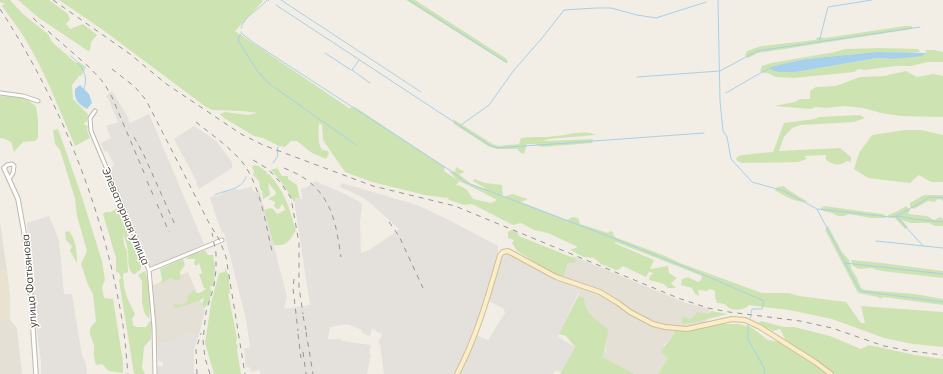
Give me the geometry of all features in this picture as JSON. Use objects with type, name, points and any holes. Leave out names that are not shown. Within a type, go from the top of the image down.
[{"type":"main road","points":[[457,374],[474,339],[500,255],[503,252],[508,251],[556,277],[600,292],[630,312],[653,324],[665,327],[687,329],[722,320],[740,320],[751,322],[815,362],[831,374]]},
{"type":"street","points":[[0,94],[22,96],[38,101]]},
{"type":"street","name":"Элеваторная улица","points":[[95,111],[90,118],[91,131],[149,270],[154,328],[155,374]]},
{"type":"street","points":[[4,168],[12,164],[14,166],[9,179]]},
{"type":"street","name":"улица Фатьянова","points":[[4,168],[18,199],[28,255],[36,374]]},
{"type":"street","points":[[149,270],[222,240]]},
{"type":"shaded area","points":[[112,91],[130,123],[149,114],[204,244],[151,267],[109,170],[114,165],[108,152],[104,151],[101,143],[111,138],[106,126],[118,122],[108,98],[106,98]]},
{"type":"shaded area","points":[[194,126],[217,142],[232,162],[232,168],[199,189],[196,184],[197,182],[174,139]]},
{"type":"shaded area","points":[[315,181],[345,194],[362,204],[360,223],[361,253],[369,250],[399,229],[369,202],[340,187],[342,183],[417,205],[498,246],[498,251],[478,317],[463,356],[453,374],[384,374],[380,344],[378,342],[382,334],[372,329],[370,336],[362,333],[362,330],[347,324],[330,327],[328,339],[340,339],[342,341],[371,345],[369,354],[371,354],[367,374],[260,374],[260,370],[251,372],[249,367],[246,367],[244,349],[250,347],[246,319],[224,233],[222,232],[217,220],[210,197],[221,195],[222,192],[251,187],[255,193],[258,191],[260,192],[287,297],[284,309],[310,305],[294,199],[302,199],[301,188],[306,188]]},
{"type":"shaded area","points":[[49,216],[59,240],[64,294],[72,294],[82,356],[86,364],[87,374],[41,374],[27,223]]},
{"type":"shaded area","points":[[0,222],[7,270],[0,271]]},
{"type":"shaded area","points":[[511,254],[538,268],[537,270],[579,291],[558,337],[575,347],[561,372],[555,371],[553,374],[460,374],[476,335],[488,340],[505,313],[504,309],[489,301],[501,256]]},
{"type":"shaded area","points":[[573,256],[686,303],[710,309],[706,326],[675,331],[672,337],[664,345],[668,358],[658,374],[635,374],[601,357],[606,350],[606,337],[609,329],[600,324],[590,313],[583,303],[584,297],[578,296],[579,291],[562,283],[568,263]]},
{"type":"shaded area","points":[[7,270],[10,295],[10,320],[0,318],[0,271]]},
{"type":"shaded area","points":[[188,272],[205,311],[199,334],[183,335],[179,340],[157,344],[153,285]]},
{"type":"shaded area","points":[[0,318],[10,320],[17,328],[22,374],[0,374]]},
{"type":"shaded area","points":[[199,334],[194,350],[194,374],[157,374],[158,366],[163,366],[163,362],[158,361],[157,344],[179,340],[183,335]]},
{"type":"green space","points":[[0,0],[10,0],[24,15],[48,34],[52,42],[76,63],[79,62],[86,67],[82,75],[79,76],[72,85],[73,99],[88,114],[87,121],[84,123],[88,126],[87,130],[90,138],[75,146],[39,63],[24,37],[2,6],[5,3],[0,2]]},
{"type":"green space","points":[[18,0],[49,0],[68,14],[70,19],[66,24],[70,29],[83,24],[97,35],[91,42],[90,50],[88,51],[39,18]]},
{"type":"green space","points":[[59,0],[261,0],[263,1],[235,31],[349,108],[355,107],[445,167],[444,171],[457,180],[449,171],[455,172],[456,167],[465,172],[459,174],[471,184],[485,189],[473,181],[474,179],[485,183],[502,185],[503,197],[512,194],[528,199],[521,202],[567,220],[573,217],[578,218],[580,224],[608,233],[610,231],[613,232],[614,236],[617,238],[762,293],[789,293],[799,296],[846,302],[861,323],[865,323],[861,306],[943,312],[943,347],[913,344],[884,338],[832,319],[789,310],[749,305],[746,308],[736,310],[732,309],[725,304],[717,303],[715,291],[710,289],[707,291],[698,290],[699,296],[695,294],[692,288],[681,285],[682,279],[688,277],[698,282],[701,280],[702,276],[616,242],[614,243],[654,260],[650,269],[668,266],[669,273],[677,278],[671,283],[676,288],[668,288],[664,284],[649,280],[650,276],[654,273],[649,272],[646,277],[623,266],[616,270],[601,264],[594,258],[584,257],[570,250],[578,247],[548,233],[534,230],[521,223],[513,225],[472,204],[464,205],[449,200],[447,197],[425,195],[372,182],[345,172],[323,140],[322,125],[319,123],[320,147],[329,153],[326,159],[312,153],[297,141],[291,141],[285,147],[254,136],[220,114],[225,112],[248,115],[257,113],[212,110],[206,107],[103,30]],"holes":[[[459,181],[483,192],[497,200],[491,203],[473,199],[467,190],[459,185],[456,186]]]},
{"type":"green space","points":[[406,0],[415,0],[507,59],[508,63],[506,63]]},
{"type":"green space","points":[[912,26],[912,29],[758,53],[748,58],[745,55],[747,51],[761,46],[815,40],[818,37],[825,38]]},
{"type":"green space","points":[[845,49],[918,49],[920,52],[876,52],[805,59],[771,67],[796,72],[877,58],[893,59],[925,54],[926,50],[943,52],[943,62],[928,62],[911,66],[895,66],[864,70],[859,69],[854,72],[794,78],[776,77],[760,72],[762,66],[771,63]]},
{"type":"green space","points":[[906,71],[917,77],[933,74],[943,76],[943,117],[901,116],[845,106],[826,108],[816,107],[811,109],[774,106],[795,102],[800,99],[810,99],[810,91],[816,87],[836,86],[860,77],[884,76]]},
{"type":"green space","points":[[0,96],[25,98],[36,106],[38,138],[35,141],[23,142],[14,152],[11,142],[0,138]]},
{"type":"green space","points":[[860,115],[865,118],[854,122],[801,125],[792,128],[784,137],[779,151],[840,148],[851,157],[851,162],[847,161],[839,165],[834,164],[826,160],[826,155],[804,156],[807,159],[798,162],[742,163],[736,160],[737,157],[741,155],[773,152],[784,123],[815,119],[819,117]]},
{"type":"green space","points":[[453,119],[498,146],[519,144],[521,138],[525,137],[551,137],[581,133],[591,133],[595,135],[549,139],[543,141],[593,139],[592,143],[542,147],[534,144],[527,144],[524,154],[517,149],[497,149],[488,146],[454,124]]},
{"type":"green space","points":[[58,129],[81,194],[102,261],[105,280],[102,287],[104,298],[113,299],[123,362],[123,373],[109,371],[102,364],[96,365],[95,363],[94,346],[90,333],[91,328],[96,321],[93,294],[88,285],[81,264],[87,251],[77,216],[75,199],[60,150],[55,144],[53,130]]},
{"type":"green space","points":[[905,130],[921,130],[943,135],[943,182],[931,182],[919,175],[910,183],[868,178],[854,169],[859,153],[872,135]]},
{"type":"green space","points":[[254,165],[267,172],[266,174],[269,174],[283,194],[296,230],[290,240],[285,244],[274,245],[264,210],[271,208],[277,214],[285,210],[284,206],[282,204],[279,209],[277,209],[274,206],[275,202],[268,199],[275,195],[276,192],[268,183],[270,195],[263,199],[259,181],[253,175],[254,171],[252,167]]},
{"type":"green space","points":[[277,168],[282,176],[288,176],[288,179],[297,185],[300,199],[296,198],[294,202],[284,186],[271,170]]},
{"type":"green space","points":[[784,186],[808,202],[786,197],[775,190],[777,187]]},
{"type":"green space","points":[[924,195],[943,195],[943,201],[940,199],[936,200],[935,202],[928,201],[914,209],[910,207],[910,203]]},
{"type":"green space","points":[[824,206],[882,214],[885,215],[885,218],[871,218],[849,214],[838,216],[823,211],[821,208]]},
{"type":"green space","points":[[906,206],[910,210],[908,214],[927,216],[934,220],[940,217],[943,219],[943,226],[935,226],[929,223],[911,223],[902,220],[908,227],[905,229],[895,218],[889,218],[888,215]]},
{"type":"green space","points":[[116,209],[121,210],[125,226],[128,230],[129,238],[138,254],[141,266],[141,269],[135,274],[131,272],[128,248],[123,234],[124,245],[127,251],[128,272],[123,274],[123,281],[126,295],[135,314],[132,319],[133,325],[136,327],[146,327],[150,321],[152,322],[151,339],[144,347],[142,368],[145,374],[134,374],[119,280],[121,278],[119,273],[116,272],[116,258],[103,214]]},
{"type":"green space","points":[[828,226],[842,252],[849,260],[861,288],[865,290],[915,294],[943,299],[943,305],[883,297],[880,299],[878,297],[858,293],[825,230]]},
{"type":"green space","points":[[511,230],[517,232],[519,236],[576,259],[575,263],[568,263],[563,279],[555,275],[517,251],[512,243],[514,240],[508,238],[508,232]]},
{"type":"green space","points":[[69,231],[76,246],[77,263],[70,251],[72,246],[66,240],[65,232]]},
{"type":"green space","points":[[205,250],[208,255],[213,255],[215,268],[214,286],[210,286],[211,294],[208,303],[205,308],[203,307],[202,304],[204,298],[176,308],[173,306],[175,304],[181,305],[186,303],[188,299],[187,296],[194,290],[196,293],[199,293],[206,288],[204,288],[199,274],[202,273],[199,263],[196,266],[194,264],[195,259],[186,259]]},
{"type":"green space","points":[[183,259],[185,265],[180,272],[181,278],[177,281],[171,278],[161,284],[162,279],[160,269]]},
{"type":"green space","points":[[851,260],[943,271],[943,278],[890,272],[872,268],[859,269],[853,266]]},
{"type":"green space","points":[[225,267],[229,278],[230,294],[228,293],[237,338],[236,343],[238,347],[237,350],[241,374],[214,374],[205,343],[211,303],[219,273],[225,272]]},
{"type":"green space","points":[[145,271],[148,280],[150,309],[149,319],[144,312],[142,302],[142,281],[138,275]]},
{"type":"green space","points":[[578,296],[584,297],[586,307],[592,316],[609,329],[605,350],[602,357],[635,374],[560,374],[575,347],[566,336],[559,334]]},
{"type":"green space","points":[[711,311],[728,314],[682,324],[682,317],[686,317],[688,319],[693,318],[697,312],[708,314]]},
{"type":"green space","points":[[761,321],[830,336],[861,349],[869,345],[915,355],[943,359],[943,374],[658,374],[668,358],[661,352],[675,331],[724,324],[738,324],[751,327],[768,340],[787,343],[780,329],[773,331],[759,323]]},
{"type":"water","points":[[876,52],[926,53],[922,56],[893,59],[877,58],[796,72],[779,72],[772,70],[770,67],[805,59]]},
{"type":"water","points":[[80,85],[89,94],[92,103],[87,109],[76,99],[75,89]]},
{"type":"waterway","points":[[241,28],[245,20],[267,0]]},
{"type":"waterway","points":[[281,0],[421,92]]},
{"type":"waterway","points":[[409,0],[506,62]]},
{"type":"waterway","points":[[718,0],[720,101],[723,131],[727,137],[731,159],[752,182],[784,191],[817,209],[860,291],[943,302]]},
{"type":"waterway","points":[[819,42],[828,7],[872,0]]},
{"type":"waterway","points":[[461,125],[489,105],[514,70],[564,10],[611,8],[656,18],[706,2]]},
{"type":"waterway","points":[[276,5],[489,145],[497,148],[704,133]]},
{"type":"waterway","points":[[637,77],[720,71],[757,51],[920,27]]},
{"type":"waterway","points":[[241,32],[254,43],[454,173],[465,182],[608,236],[764,301],[762,309],[752,309],[751,313]]},
{"type":"waterway","points":[[241,34],[238,38],[239,42],[256,69],[267,82],[356,145]]},
{"type":"waterway","points":[[325,53],[351,70]]},
{"type":"waterway","points":[[71,56],[78,63],[85,74],[84,89]]},
{"type":"waterway","points":[[359,60],[352,70],[370,83]]},
{"type":"waterway","points":[[726,93],[771,68]]},
{"type":"waterway","points":[[273,163],[278,156],[278,147]]},
{"type":"waterway","points":[[215,195],[241,185],[246,177]]},
{"type":"waterway","points":[[897,216],[930,197],[943,198]]},
{"type":"waterway","points":[[818,209],[890,217],[896,216],[923,246]]},
{"type":"waterway","points":[[897,216],[943,222]]},
{"type":"waterway","points":[[876,241],[943,248]]},
{"type":"waterway","points":[[845,263],[943,274]]},
{"type":"waterway","points":[[748,325],[748,339],[765,370],[764,374]]},
{"type":"railway","points":[[53,0],[130,54],[165,83],[241,134],[263,145],[373,186],[455,206],[678,298],[708,308],[800,321],[832,328],[884,346],[943,355]]},
{"type":"railway","points":[[0,9],[42,80],[60,117],[90,194],[103,234],[113,274],[122,322],[128,374]]},
{"type":"railway","points":[[33,18],[89,67],[104,83],[112,97],[145,175]]},
{"type":"railway","points":[[112,69],[135,87],[146,100],[209,223],[220,241],[226,257],[245,374]]},
{"type":"railway","points":[[196,122],[221,141],[243,163],[249,173],[262,206],[272,251]]},
{"type":"railway","points":[[134,137],[143,153],[176,227]]},
{"type":"railway","points":[[253,160],[268,169],[281,183],[291,198],[299,243],[299,287],[303,314]]},
{"type":"railway","points":[[284,168],[302,177],[314,186],[327,203],[335,223],[341,257]]},
{"type":"railway","points":[[147,181],[154,197]]},
{"type":"railway","points":[[157,204],[169,232]]},
{"type":"railway","points":[[389,222],[399,236],[423,288]]},
{"type":"railway","points":[[210,374],[205,358],[203,340],[206,312],[214,286],[216,270],[216,253],[212,233]]},
{"type":"railway","points":[[294,279],[293,288],[298,331]]},
{"type":"railway","points":[[303,316],[306,330]]},
{"type":"railway","points":[[306,332],[313,374]]},
{"type":"railway","points":[[197,374],[196,350],[201,333]]},
{"type":"railway","points":[[298,334],[301,358]]},
{"type":"railway","points":[[303,352],[306,374]]}]
